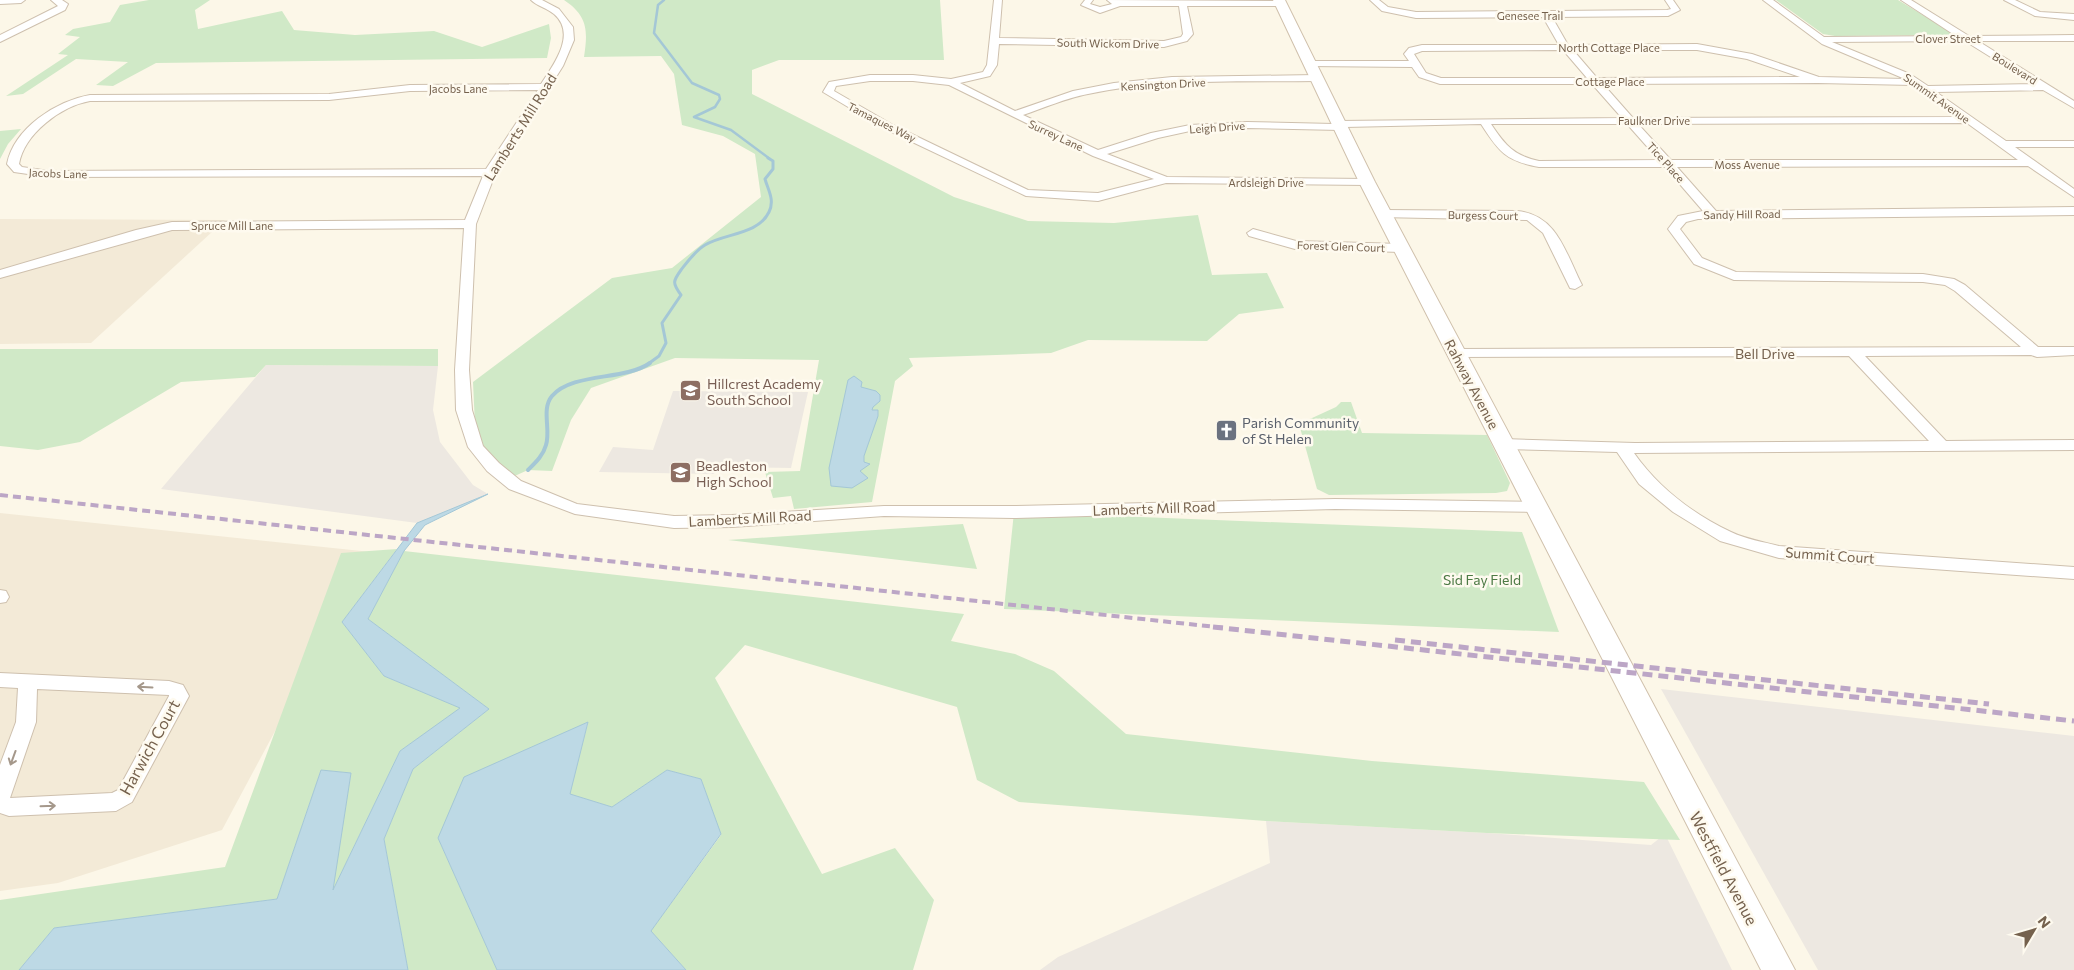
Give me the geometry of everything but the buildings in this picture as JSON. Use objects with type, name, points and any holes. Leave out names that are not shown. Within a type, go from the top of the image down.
[{"type":"street","points":[[0,1],[21,0]]},
{"type":"street","points":[[0,39],[62,8],[64,4],[55,0]]},
{"type":"street","name":"Lamberts Mill Road","points":[[535,0],[556,11],[569,27],[569,40],[558,66],[490,172],[470,224],[464,410],[476,447],[493,467],[515,485],[575,509],[674,522],[732,521],[896,510],[1014,512],[1334,504],[1537,508]]},
{"type":"street","name":"Tamaques Way","points":[[998,0],[992,65],[987,74],[951,82],[913,78],[870,78],[838,82],[833,84],[828,92],[889,127],[1026,193],[1098,197],[1166,180]]},
{"type":"street","points":[[1089,0],[1085,5],[1095,9],[1110,9],[1116,6],[1114,2],[1279,2]]},
{"type":"street","name":"Genesee Trail","points":[[1374,0],[1385,9],[1406,14],[1480,11],[1547,14],[1668,13],[1676,10],[1669,0]]},
{"type":"street","name":"Summit Avenue","points":[[1767,0],[1822,39],[1893,69],[1920,86],[2074,194]]},
{"type":"street","name":"Boulevard","points":[[1905,0],[2074,105]]},
{"type":"street","points":[[2008,0],[2038,14],[2074,17]]},
{"type":"street","name":"South Wickom Drive","points":[[994,41],[1164,44],[1176,42],[1188,34],[1183,2]]},
{"type":"street","name":"Rahway Avenue","points":[[1279,2],[1383,214],[1670,766]]},
{"type":"street","points":[[1576,5],[1585,14]]},
{"type":"street","name":"Tice Place","points":[[1547,14],[1555,33],[1565,47],[1713,215]]},
{"type":"street","name":"Clover Street","points":[[1822,39],[2074,38]]},
{"type":"street","name":"North Cottage Place","points":[[1414,64],[1409,52],[1416,49],[1565,47],[1716,49],[1749,56],[1818,80]]},
{"type":"street","points":[[1314,71],[1414,64]]},
{"type":"street","name":"Cottage Place","points":[[1414,64],[1422,75],[1440,81],[1818,80],[1920,86],[2046,87]]},
{"type":"street","name":"Kensington Drive","points":[[1014,115],[1068,96],[1124,86],[1314,71]]},
{"type":"street","name":"Surrey Lane","points":[[951,82],[1014,115],[1097,154],[1166,180]]},
{"type":"street","name":"Jacobs Lane","points":[[490,172],[420,174],[49,174],[18,170],[13,164],[13,157],[18,146],[28,135],[67,105],[98,97],[329,98],[410,88],[545,87]]},
{"type":"street","name":"Faulkner Drive","points":[[1340,126],[1484,121],[1970,120]]},
{"type":"street","name":"Moss Avenue","points":[[1484,121],[1504,151],[1520,161],[1550,165],[2030,163]]},
{"type":"street","name":"Leigh Drive","points":[[1097,154],[1188,128],[1227,125],[1340,126]]},
{"type":"street","points":[[2003,144],[2074,144]]},
{"type":"street","name":"Ardsleigh Drive","points":[[1166,180],[1367,182]]},
{"type":"street","name":"Sandy Hill Road","points":[[2037,353],[1960,288],[1949,282],[1923,278],[1756,278],[1734,276],[1707,267],[1698,261],[1674,229],[1677,223],[1689,216],[2074,211]]},
{"type":"street","name":"Burgess Court","points":[[1383,214],[1514,215],[1530,217],[1541,224],[1551,238],[1574,285]]},
{"type":"street","name":"Spruce Mill Lane","points":[[0,274],[140,233],[172,226],[470,224]]},
{"type":"street","name":"Forest Glen Court","points":[[1253,233],[1295,246],[1401,248]]},
{"type":"street","name":"Bell Drive","points":[[1456,353],[2037,353],[2074,351]]},
{"type":"street","points":[[1854,353],[1942,444]]},
{"type":"street","points":[[1504,444],[1622,448],[1942,444],[2074,445]]},
{"type":"street","name":"Summit Court","points":[[1622,448],[1645,480],[1679,508],[1726,537],[1780,552],[2074,573]]},
{"type":"street","name":"Harwich Court","points":[[0,680],[170,688],[176,690],[179,696],[125,796],[116,802],[9,808],[0,803]]},
{"type":"street","points":[[0,794],[26,722],[28,682]]},
{"type":"street","name":"Westfield Avenue","points":[[1670,766],[1778,970]]},
{"type":"shaded area","points":[[0,219],[225,220],[91,343],[0,344]]},
{"type":"shaded area","points":[[266,365],[438,366],[433,410],[440,442],[473,485],[488,494],[417,523],[161,489]]},
{"type":"shaded area","points":[[673,391],[808,392],[791,468],[719,467],[714,474],[599,472],[613,447],[653,450]]},
{"type":"shaded area","points":[[0,513],[371,552],[222,830],[58,883],[0,891]]},
{"type":"shaded area","points":[[1661,689],[2074,736],[2074,970],[1818,970]]},
{"type":"shaded area","points":[[1266,821],[1487,833],[1651,845],[1665,834],[1732,970],[1040,970],[1058,957],[1270,863]]},
{"type":"green space","points":[[149,0],[210,0],[195,10],[198,29],[282,11],[294,30],[355,35],[434,31],[482,47],[549,24],[551,38],[547,58],[156,63],[113,86],[96,85],[128,62],[76,59],[23,94],[6,96],[68,55],[58,54],[80,37],[65,35],[73,29],[110,22],[120,5]]},
{"type":"green space","points":[[564,0],[940,0],[944,60],[779,60],[752,70],[752,94],[954,197],[1028,221],[1114,223],[1198,215],[1212,275],[1267,273],[1284,308],[1239,314],[1207,341],[1088,340],[1051,353],[909,358],[913,366],[895,381],[872,502],[794,509],[791,496],[773,498],[765,472],[800,471],[819,360],[675,358],[591,388],[571,420],[552,471],[528,470],[508,479],[476,447],[473,382],[612,278],[672,268],[761,197],[755,154],[723,136],[682,125],[674,74],[661,56],[584,57],[586,32],[582,18]]},
{"type":"green space","points":[[1776,0],[1898,0],[1956,35],[1835,36],[1823,34]]},
{"type":"green space","points":[[21,129],[8,144],[0,159],[0,131]]},
{"type":"green space","points":[[0,349],[438,349],[438,366],[266,365],[255,377],[181,382],[80,442],[38,450],[0,446]]},
{"type":"green space","points":[[1341,402],[1351,402],[1362,433],[1487,435],[1510,483],[1507,491],[1496,493],[1329,495],[1317,489],[1299,424],[1336,407]]},
{"type":"green space","name":"Sid Fay Field","points":[[1014,512],[1522,532],[1559,632],[1004,609]]},
{"type":"green space","points":[[963,524],[977,569],[728,540]]},
{"type":"green space","points":[[397,549],[342,622],[384,676],[461,708],[400,751],[332,892],[351,773],[321,770],[277,899],[54,928],[19,970],[0,970],[0,900],[225,867],[341,553]]},
{"type":"green space","points":[[404,551],[964,614],[951,641],[1015,654],[1054,671],[1126,734],[1372,761],[1644,782],[1680,840],[1487,833],[1266,821],[1019,802],[977,780],[957,707],[745,645],[715,678],[822,874],[895,848],[934,900],[913,970],[686,970],[651,931],[721,835],[701,779],[667,770],[612,807],[569,794],[588,723],[438,838],[497,970],[408,970],[384,839],[413,769],[489,709],[368,619]]},
{"type":"water","points":[[854,376],[862,382],[861,387],[876,391],[880,395],[880,401],[872,410],[878,410],[878,416],[864,456],[864,462],[870,464],[860,471],[868,478],[852,488],[831,486],[829,468],[848,380]]},
{"type":"water","points":[[488,494],[425,525],[404,551],[368,619],[489,709],[413,769],[384,839],[408,970],[19,970],[54,928],[277,899],[321,770],[351,773],[333,890],[400,751],[460,708],[384,676],[342,622],[417,523]]},
{"type":"water","points":[[588,722],[570,794],[612,807],[667,770],[701,779],[721,834],[651,931],[686,970],[497,970],[438,838],[464,777]]},
{"type":"waterway","points":[[664,0],[658,5],[654,33],[692,83],[719,95],[720,99],[715,107],[694,117],[731,130],[770,159]]},
{"type":"waterway","points":[[648,364],[659,356],[666,343],[662,323],[681,295],[676,288],[675,282],[676,277],[686,263],[701,247],[757,225],[764,220],[769,212],[771,199],[765,179],[773,169],[773,161],[768,158]]},
{"type":"waterway","points":[[528,470],[545,449],[548,433],[547,407],[552,396],[561,388],[585,380],[639,369],[650,363]]},
{"type":"railway","points":[[0,495],[1225,628]]},
{"type":"railway","points":[[1213,627],[2074,721]]},
{"type":"railway","points":[[1395,640],[1989,704]]},
{"type":"place","name":"Hillcrest Academy South School","points":[[691,391]]},
{"type":"place","name":"Parish Community of St Helen","points":[[1226,430]]},
{"type":"place","name":"Beadleston High School","points":[[680,473]]}]
